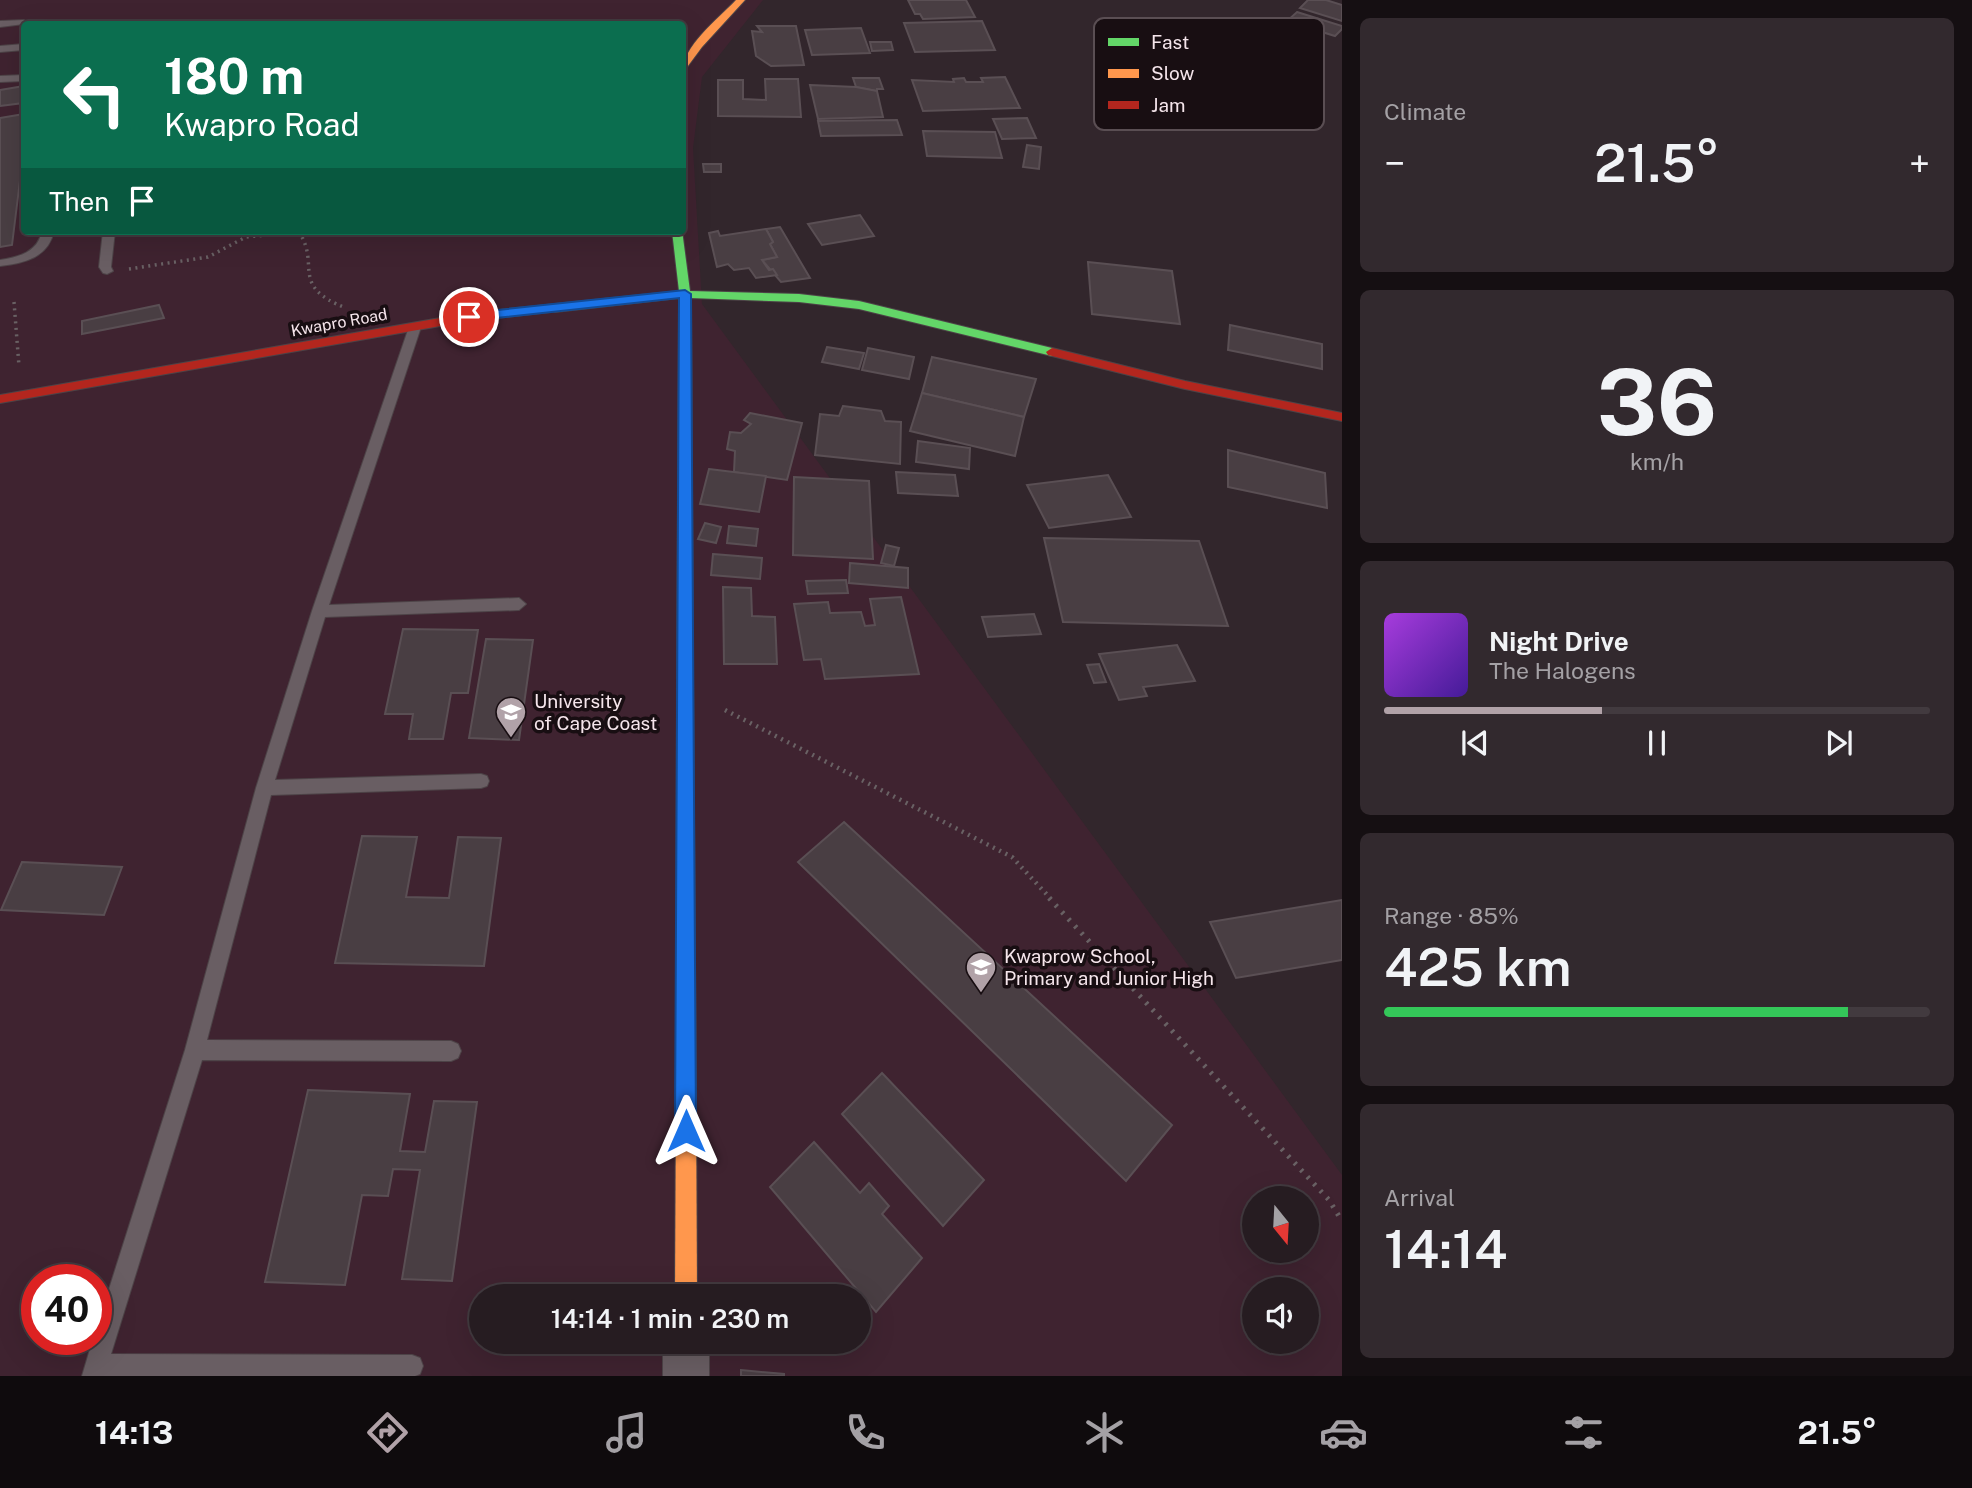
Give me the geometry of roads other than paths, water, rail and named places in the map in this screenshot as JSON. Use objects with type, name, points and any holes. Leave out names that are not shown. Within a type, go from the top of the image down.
[{"type":"street","points":[[686,65],[699,45],[741,0]]},
{"type":"street","points":[[678,235],[685,294],[686,1284]]},
{"type":"street","name":"Kwapro Road","points":[[0,399],[469,317],[685,294],[799,298],[859,305],[1185,385],[1342,417]]},
{"type":"street","points":[[686,1354],[687,1376]]},
{"type":"lane","points":[[0,24],[21,22]]},
{"type":"lane","points":[[0,49],[21,47]]},
{"type":"lane","points":[[0,79],[21,78]]},
{"type":"lane","points":[[0,263],[36,253],[47,241],[48,235]]},
{"type":"lane","points":[[107,271],[105,267],[109,235]]},
{"type":"lane","points":[[412,1366],[94,1371],[195,1050],[264,788],[319,611],[415,327]]},
{"type":"lane","points":[[319,611],[519,604]]},
{"type":"lane","points":[[264,788],[481,781]]},
{"type":"lane","points":[[195,1050],[451,1051]]},
{"type":"place","name":"University of Cape Coast","points":[[511,739]]},
{"type":"place","name":"Kwaprow School, Primary and Junior High","points":[[981,994]]}]
